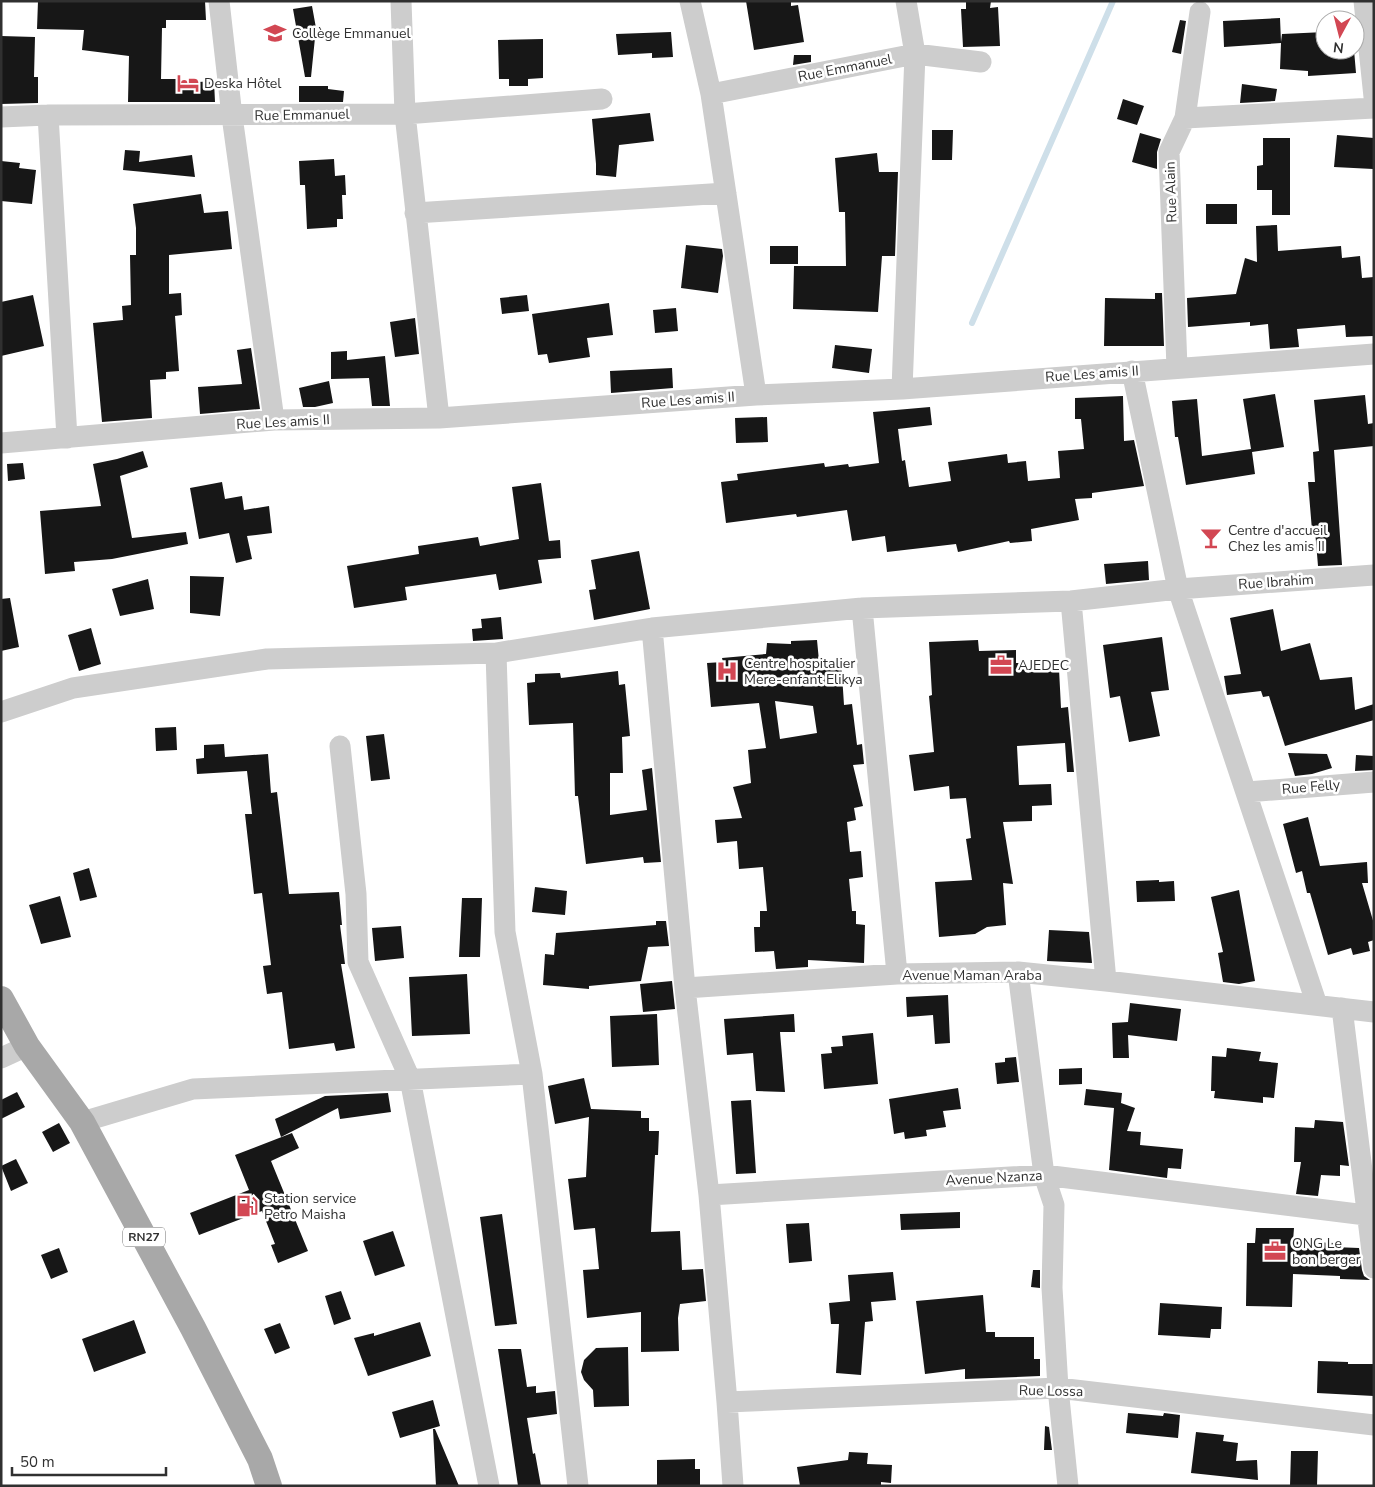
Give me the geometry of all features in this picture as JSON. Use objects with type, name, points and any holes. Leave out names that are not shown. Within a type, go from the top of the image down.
[{"type":"main road","name":"RN27","points":[[1,999],[27,1046],[82,1122],[202,1346],[260,1460],[269,1486]]},
{"type":"street","points":[[219,1],[232,116],[274,420]]},
{"type":"street","points":[[401,1],[405,114],[439,418]]},
{"type":"street","points":[[690,1],[711,94],[756,395]]},
{"type":"street","points":[[902,389],[915,54],[906,1]]},
{"type":"street","points":[[1185,118],[1373,97],[1364,1]]},
{"type":"street","name":"Rue Alain","points":[[1177,368],[1169,152],[1185,118],[1200,12]]},
{"type":"street","name":"Rue Emmanuel","points":[[711,94],[915,54],[981,62]]},
{"type":"street","name":"Rue Emmanuel","points":[[1,117],[48,115],[232,116],[405,114],[602,98]]},
{"type":"street","points":[[48,115],[67,438]]},
{"type":"street","points":[[415,213],[726,193]]},
{"type":"street","name":"Rue Les amis II","points":[[1,443],[274,420],[439,418],[756,395],[902,389],[1374,354]]},
{"type":"street","points":[[1132,372],[1178,589],[1317,1005]]},
{"type":"street","name":"Rue Ibrahim","points":[[1,712],[73,688],[267,659],[496,653],[652,628],[862,608],[1071,600],[1178,589],[1374,575]]},
{"type":"street","points":[[1071,600],[1106,981]]},
{"type":"street","points":[[862,608],[897,974]]},
{"type":"street","points":[[652,628],[685,988],[709,1195],[733,1486]]},
{"type":"street","points":[[496,653],[505,932],[532,1074],[578,1486]]},
{"type":"street","points":[[340,746],[356,894],[358,962],[410,1079],[489,1486]]},
{"type":"street","name":"Rue Felly","points":[[1247,792],[1374,782]]},
{"type":"street","points":[[1018,972],[1044,1175],[1054,1204],[1052,1288],[1058,1388],[1068,1486]]},
{"type":"street","name":"Avenue Maman Araba","points":[[685,988],[897,974],[1018,972],[1374,1012]]},
{"type":"street","points":[[1342,1008],[1371,1215],[1374,1268]]},
{"type":"street","points":[[1,1058],[27,1046]]},
{"type":"street","points":[[82,1122],[193,1089],[532,1074]]},
{"type":"street","name":"Avenue Nzanza","points":[[709,1195],[1044,1175],[1371,1215]]},
{"type":"street","name":"Rue Lossa","points":[[727,1402],[1058,1388],[1374,1425]]},
{"type":"building","points":[[38,1],[205,1],[206,20],[166,20],[166,28],[162,28],[161,79],[183,79],[183,83],[214,81],[215,102],[128,102],[129,56],[82,50],[84,30],[37,29]]},
{"type":"building","points":[[746,1],[791,1],[791,6],[798,5],[804,42],[754,50]]},
{"type":"building","points":[[966,1],[991,1],[990,8],[998,7],[1000,46],[963,47],[961,9],[966,9]]},
{"type":"building","points":[[312,6],[316,28],[311,77],[305,77],[293,9]]},
{"type":"building","points":[[1280,18],[1281,42],[1282,34],[1315,32],[1315,60],[1355,60],[1356,73],[1308,76],[1308,71],[1280,69],[1281,43],[1224,47],[1223,21]]},
{"type":"building","points":[[1180,20],[1186,21],[1181,54],[1172,52]]},
{"type":"building","points":[[671,32],[673,57],[652,58],[652,53],[618,55],[616,34]]},
{"type":"building","points":[[1,36],[35,37],[34,77],[38,77],[38,103],[1,104]]},
{"type":"building","points":[[543,39],[543,78],[528,79],[528,86],[509,86],[509,79],[499,79],[498,40]]},
{"type":"building","points":[[794,55],[811,55],[811,62],[793,65]]},
{"type":"building","points":[[1242,84],[1277,89],[1275,101],[1240,103]]},
{"type":"building","points":[[299,86],[328,86],[328,89],[344,91],[343,102],[299,102]]},
{"type":"building","points":[[1123,99],[1144,106],[1137,125],[1117,119]]},
{"type":"building","points":[[650,113],[654,141],[619,145],[616,177],[596,175],[592,119]]},
{"type":"building","points":[[932,130],[953,130],[952,160],[932,160]]},
{"type":"building","points":[[1140,133],[1161,139],[1157,152],[1157,169],[1132,162]]},
{"type":"building","points":[[1337,135],[1374,138],[1373,169],[1334,167]]},
{"type":"building","points":[[1263,138],[1290,138],[1290,215],[1272,215],[1272,190],[1257,190],[1257,166],[1263,165]]},
{"type":"building","points":[[125,150],[140,151],[139,162],[192,155],[195,177],[123,170]]},
{"type":"building","points":[[877,153],[879,172],[898,172],[895,256],[882,256],[878,312],[793,309],[794,266],[846,266],[845,212],[839,212],[835,158]]},
{"type":"building","points":[[334,159],[335,176],[345,175],[346,195],[342,195],[343,219],[337,219],[337,227],[307,229],[305,185],[300,185],[299,161]]},
{"type":"building","points":[[1,161],[20,163],[19,168],[36,170],[32,204],[1,201]]},
{"type":"building","points":[[201,194],[204,213],[228,211],[232,249],[169,255],[169,294],[181,293],[182,315],[175,316],[179,371],[166,372],[166,379],[150,380],[152,418],[102,422],[93,323],[123,320],[122,306],[131,305],[130,255],[136,255],[136,228],[133,204]]},
{"type":"building","points":[[1206,204],[1237,204],[1237,224],[1206,224]]},
{"type":"building","points":[[1277,225],[1278,251],[1341,246],[1342,258],[1360,256],[1362,278],[1374,277],[1374,336],[1346,337],[1345,325],[1297,329],[1299,347],[1270,349],[1268,324],[1250,326],[1250,322],[1188,327],[1187,298],[1236,294],[1245,258],[1257,262],[1256,226]]},
{"type":"building","points":[[686,245],[722,249],[723,256],[718,293],[681,288]]},
{"type":"building","points":[[770,246],[798,246],[798,264],[770,264]]},
{"type":"building","points":[[1155,293],[1162,293],[1164,346],[1104,346],[1105,298],[1155,299]]},
{"type":"building","points":[[33,295],[44,346],[1,356],[1,302]]},
{"type":"building","points":[[527,295],[529,311],[502,314],[500,298]]},
{"type":"building","points":[[609,303],[613,335],[587,338],[590,357],[549,363],[547,354],[538,355],[532,314]]},
{"type":"building","points":[[676,308],[678,331],[655,333],[653,310]]},
{"type":"building","points":[[415,318],[419,354],[395,357],[390,322]]},
{"type":"building","points":[[835,345],[872,349],[869,373],[832,368]]},
{"type":"building","points":[[251,348],[260,409],[200,414],[198,387],[242,384],[237,350]]},
{"type":"building","points":[[347,351],[347,360],[385,356],[390,406],[372,406],[369,378],[331,379],[331,352]]},
{"type":"building","points":[[672,368],[673,388],[611,393],[610,371]]},
{"type":"building","points":[[329,381],[333,403],[315,407],[303,407],[299,388]]},
{"type":"building","points":[[1275,394],[1284,447],[1252,452],[1255,474],[1186,485],[1178,437],[1175,437],[1172,401],[1197,399],[1202,456],[1251,449],[1243,399]]},
{"type":"building","points":[[1365,395],[1368,424],[1374,423],[1374,446],[1334,450],[1342,565],[1318,566],[1315,530],[1312,530],[1308,482],[1315,482],[1313,452],[1319,451],[1314,400]]},
{"type":"building","points":[[1123,396],[1124,441],[1134,440],[1144,486],[1092,493],[1092,498],[1075,499],[1079,520],[1031,529],[1032,541],[1010,543],[1009,541],[958,552],[956,544],[887,552],[885,536],[852,541],[847,510],[797,517],[796,514],[726,523],[721,482],[738,480],[737,474],[824,463],[825,467],[848,464],[849,467],[879,463],[873,412],[930,407],[932,425],[898,429],[902,461],[905,460],[909,487],[951,481],[948,462],[1007,454],[1008,463],[1026,461],[1028,481],[1060,478],[1058,451],[1084,449],[1081,419],[1075,419],[1075,398]]},
{"type":"building","points":[[767,417],[768,442],[736,443],[735,418]]},
{"type":"building","points":[[143,451],[148,467],[120,476],[132,538],[186,532],[188,544],[112,559],[74,562],[75,571],[45,574],[40,511],[101,506],[93,464]]},
{"type":"building","points":[[23,463],[25,479],[8,481],[7,464]]},
{"type":"building","points":[[222,482],[225,499],[242,496],[244,510],[269,506],[272,533],[247,536],[252,559],[236,563],[229,533],[199,539],[190,488]]},
{"type":"building","points":[[541,483],[549,541],[560,540],[561,558],[538,560],[542,583],[499,590],[496,574],[405,587],[407,600],[354,608],[347,566],[419,554],[418,546],[478,537],[480,546],[519,539],[512,487]]},
{"type":"building","points":[[639,551],[650,609],[594,620],[589,590],[596,589],[591,560]]},
{"type":"building","points":[[1148,561],[1149,580],[1106,584],[1104,564]]},
{"type":"building","points":[[190,576],[224,577],[220,616],[190,613]]},
{"type":"building","points":[[148,579],[154,609],[120,616],[112,589]]},
{"type":"building","points":[[10,598],[19,647],[1,651],[1,599]]},
{"type":"building","points":[[1273,609],[1281,651],[1310,643],[1320,680],[1352,677],[1355,710],[1374,704],[1374,720],[1285,746],[1269,696],[1263,697],[1261,691],[1227,695],[1224,676],[1241,674],[1230,618]]},
{"type":"building","points":[[501,617],[503,639],[473,641],[472,629],[482,628],[481,619]]},
{"type":"building","points":[[91,628],[101,664],[79,671],[68,635]]},
{"type":"building","points":[[1162,637],[1169,690],[1151,692],[1160,736],[1129,742],[1120,696],[1110,698],[1103,645]]},
{"type":"building","points":[[817,640],[819,661],[841,659],[844,705],[852,704],[857,745],[862,744],[864,764],[853,765],[863,806],[854,808],[856,820],[847,822],[850,852],[861,851],[863,877],[849,879],[852,911],[856,911],[856,924],[865,925],[864,963],[808,960],[808,967],[776,969],[774,951],[755,952],[754,927],[760,927],[760,911],[767,911],[763,867],[739,869],[737,841],[717,843],[715,820],[742,818],[733,787],[751,783],[748,750],[766,748],[759,703],[711,707],[707,663],[723,662],[722,658],[766,654],[767,643],[791,644],[791,641]],"holes":[[[775,701],[813,706],[817,733],[780,739]]]},
{"type":"building","points":[[978,640],[979,651],[1016,650],[1016,663],[1027,663],[1028,670],[1059,669],[1061,708],[1068,707],[1074,772],[1067,772],[1065,743],[1017,746],[1019,785],[1051,784],[1052,805],[1032,806],[1032,821],[1003,822],[1013,884],[1003,883],[1006,925],[987,927],[975,934],[939,937],[935,882],[972,880],[966,839],[971,838],[966,798],[950,799],[949,786],[914,791],[909,755],[934,752],[929,696],[932,695],[929,642]]},
{"type":"building","points":[[618,671],[619,685],[625,684],[630,736],[622,737],[623,773],[610,773],[610,815],[647,810],[642,770],[652,768],[661,862],[644,863],[643,857],[586,864],[578,796],[575,796],[573,723],[529,725],[527,683],[535,682],[535,674],[560,673],[561,678]]},
{"type":"building","points":[[176,727],[177,750],[156,751],[155,728]]},
{"type":"building","points":[[384,734],[390,779],[371,781],[366,736]]},
{"type":"building","points":[[224,744],[225,757],[268,754],[271,793],[277,792],[289,894],[339,892],[342,925],[340,925],[345,964],[341,964],[355,1048],[336,1051],[334,1043],[289,1049],[282,992],[267,994],[263,966],[271,965],[262,893],[254,894],[245,814],[252,814],[247,771],[197,774],[196,759],[204,758],[204,745]]},
{"type":"building","points":[[1288,753],[1327,754],[1332,768],[1312,774],[1295,776]]},
{"type":"building","points":[[1356,755],[1374,756],[1374,770],[1355,771]]},
{"type":"building","points":[[1308,817],[1320,866],[1367,862],[1368,883],[1362,883],[1374,924],[1374,940],[1368,942],[1370,951],[1353,955],[1351,948],[1328,955],[1310,893],[1307,893],[1302,871],[1296,873],[1283,824]]},
{"type":"building","points":[[89,868],[97,897],[80,901],[73,873]]},
{"type":"building","points":[[1159,880],[1159,882],[1174,881],[1175,901],[1137,902],[1136,881]]},
{"type":"building","points":[[535,887],[567,891],[565,915],[532,912]]},
{"type":"building","points":[[1239,890],[1255,981],[1239,984],[1223,982],[1218,953],[1223,952],[1211,897]]},
{"type":"building","points":[[60,896],[71,937],[41,944],[29,905]]},
{"type":"building","points":[[462,898],[482,898],[480,957],[459,957]]},
{"type":"building","points":[[656,921],[666,921],[669,946],[648,947],[641,981],[589,986],[589,989],[543,985],[545,954],[554,955],[556,933],[656,925]]},
{"type":"building","points":[[401,926],[404,958],[375,961],[372,928]]},
{"type":"building","points":[[1049,930],[1089,932],[1092,963],[1047,961]]},
{"type":"building","points":[[467,974],[470,1034],[412,1036],[409,977]]},
{"type":"building","points":[[672,981],[675,1009],[643,1012],[640,984]]},
{"type":"building","points":[[948,995],[950,1043],[935,1044],[933,1015],[907,1017],[906,997]]},
{"type":"building","points":[[1130,1003],[1181,1009],[1177,1041],[1128,1035],[1129,1058],[1113,1058],[1112,1023],[1128,1022]]},
{"type":"building","points":[[657,1014],[659,1065],[612,1067],[610,1016]]},
{"type":"building","points":[[794,1014],[795,1032],[780,1032],[785,1092],[756,1091],[753,1053],[727,1055],[724,1019]]},
{"type":"building","points":[[873,1033],[878,1084],[824,1089],[821,1054],[832,1053],[831,1047],[843,1046],[842,1036]]},
{"type":"building","points":[[1227,1048],[1261,1052],[1259,1061],[1278,1063],[1274,1098],[1263,1097],[1263,1103],[1214,1098],[1215,1091],[1211,1091],[1212,1056],[1226,1057]]},
{"type":"building","points":[[1016,1057],[1019,1082],[997,1084],[995,1063],[1005,1062],[1005,1058]]},
{"type":"building","points":[[1082,1068],[1082,1084],[1059,1085],[1059,1069]]},
{"type":"building","points":[[584,1078],[591,1109],[641,1111],[641,1118],[649,1118],[649,1131],[659,1131],[658,1155],[655,1155],[651,1232],[680,1231],[682,1270],[703,1269],[706,1301],[680,1304],[678,1318],[679,1351],[641,1352],[641,1312],[587,1318],[583,1270],[599,1269],[595,1228],[574,1230],[568,1179],[586,1177],[589,1117],[555,1124],[548,1086]]},
{"type":"building","points":[[958,1088],[961,1109],[943,1111],[946,1127],[926,1130],[927,1136],[905,1139],[904,1132],[894,1134],[889,1099]]},
{"type":"building","points":[[1086,1089],[1122,1093],[1121,1103],[1135,1108],[1127,1131],[1141,1132],[1140,1145],[1183,1149],[1181,1169],[1168,1168],[1167,1178],[1109,1170],[1114,1108],[1084,1105]]},
{"type":"building","points":[[17,1092],[25,1107],[1,1119],[1,1100]]},
{"type":"building","points":[[388,1093],[391,1112],[340,1119],[338,1108],[281,1137],[275,1119],[325,1096]]},
{"type":"building","points":[[751,1100],[756,1173],[736,1174],[731,1101]]},
{"type":"building","points":[[1315,1120],[1343,1122],[1349,1166],[1340,1165],[1340,1176],[1321,1175],[1318,1196],[1296,1194],[1301,1162],[1294,1162],[1295,1127],[1314,1128]]},
{"type":"building","points":[[59,1123],[70,1143],[53,1152],[42,1132]]},
{"type":"building","points":[[292,1133],[299,1148],[271,1161],[308,1251],[278,1263],[271,1245],[275,1244],[262,1211],[199,1235],[190,1213],[249,1190],[235,1155]]},
{"type":"building","points":[[16,1159],[28,1183],[11,1191],[1,1166]]},
{"type":"building","points":[[960,1212],[960,1228],[901,1230],[900,1214]]},
{"type":"building","points":[[502,1214],[517,1324],[495,1326],[480,1217]]},
{"type":"building","points":[[809,1223],[812,1261],[789,1263],[786,1224]]},
{"type":"building","points":[[1256,1228],[1294,1228],[1293,1241],[1334,1243],[1333,1247],[1359,1248],[1364,1276],[1370,1280],[1340,1279],[1340,1276],[1293,1274],[1292,1307],[1246,1306],[1247,1243],[1255,1243]]},
{"type":"building","points":[[393,1231],[405,1266],[375,1276],[363,1241]]},
{"type":"building","points":[[59,1248],[68,1272],[51,1279],[41,1255]]},
{"type":"building","points":[[1033,1270],[1040,1270],[1040,1288],[1031,1287]]},
{"type":"building","points":[[893,1272],[896,1300],[871,1302],[873,1321],[865,1322],[861,1375],[836,1373],[839,1324],[831,1324],[829,1303],[850,1301],[848,1275]]},
{"type":"building","points":[[341,1291],[351,1319],[334,1325],[325,1296]]},
{"type":"building","points":[[983,1295],[986,1332],[995,1332],[995,1337],[1034,1337],[1034,1359],[1040,1359],[1040,1376],[965,1379],[965,1369],[925,1374],[916,1301]]},
{"type":"building","points":[[1160,1303],[1222,1307],[1221,1329],[1211,1329],[1210,1338],[1158,1335]]},
{"type":"building","points":[[134,1320],[146,1353],[94,1372],[82,1339]]},
{"type":"building","points":[[420,1322],[431,1356],[368,1376],[354,1338],[374,1333],[374,1336]]},
{"type":"building","points":[[280,1323],[290,1348],[275,1354],[264,1329]]},
{"type":"building","points":[[628,1347],[629,1406],[594,1407],[593,1390],[584,1380],[581,1372],[584,1360],[596,1348]]},
{"type":"building","points":[[498,1349],[521,1349],[527,1387],[536,1386],[536,1393],[555,1391],[557,1414],[527,1418],[541,1486],[518,1486]]},
{"type":"building","points":[[1318,1361],[1374,1364],[1374,1396],[1317,1393]]},
{"type":"building","points":[[433,1400],[440,1426],[400,1438],[392,1412]]},
{"type":"building","points":[[1128,1413],[1163,1416],[1164,1413],[1180,1415],[1178,1438],[1126,1433]]},
{"type":"building","points":[[1045,1426],[1049,1427],[1052,1450],[1044,1450]]},
{"type":"building","points":[[433,1429],[435,1429],[459,1486],[436,1486]]},
{"type":"building","points":[[1196,1432],[1224,1435],[1223,1441],[1238,1443],[1236,1461],[1257,1460],[1258,1480],[1191,1473]]},
{"type":"building","points":[[1291,1451],[1318,1451],[1317,1486],[1290,1486]]},
{"type":"building","points":[[849,1452],[868,1453],[867,1464],[892,1465],[891,1483],[881,1482],[881,1486],[800,1486],[797,1467],[848,1460]]},
{"type":"building","points":[[695,1459],[695,1469],[700,1469],[700,1486],[657,1486],[657,1460]]},
{"type":"waterway","points":[[972,323],[1113,1]]},
{"type":"place","name":"Collège Emmanuel","points":[[275,33]]},
{"type":"place","name":"Deska Hôtel","points":[[188,83]]},
{"type":"place","name":"Centre d'accueil Chez les amis II","points":[[1211,538]]},
{"type":"place","name":"AJEDEC","points":[[1001,665]]},
{"type":"place","name":"Centre hospitalier Mere-enfant Elikya","points":[[727,671]]},
{"type":"place","name":"Station service Petro Maisha","points":[[247,1206]]},
{"type":"place","name":"ONG Le bon berger","points":[[1275,1251]]}]
